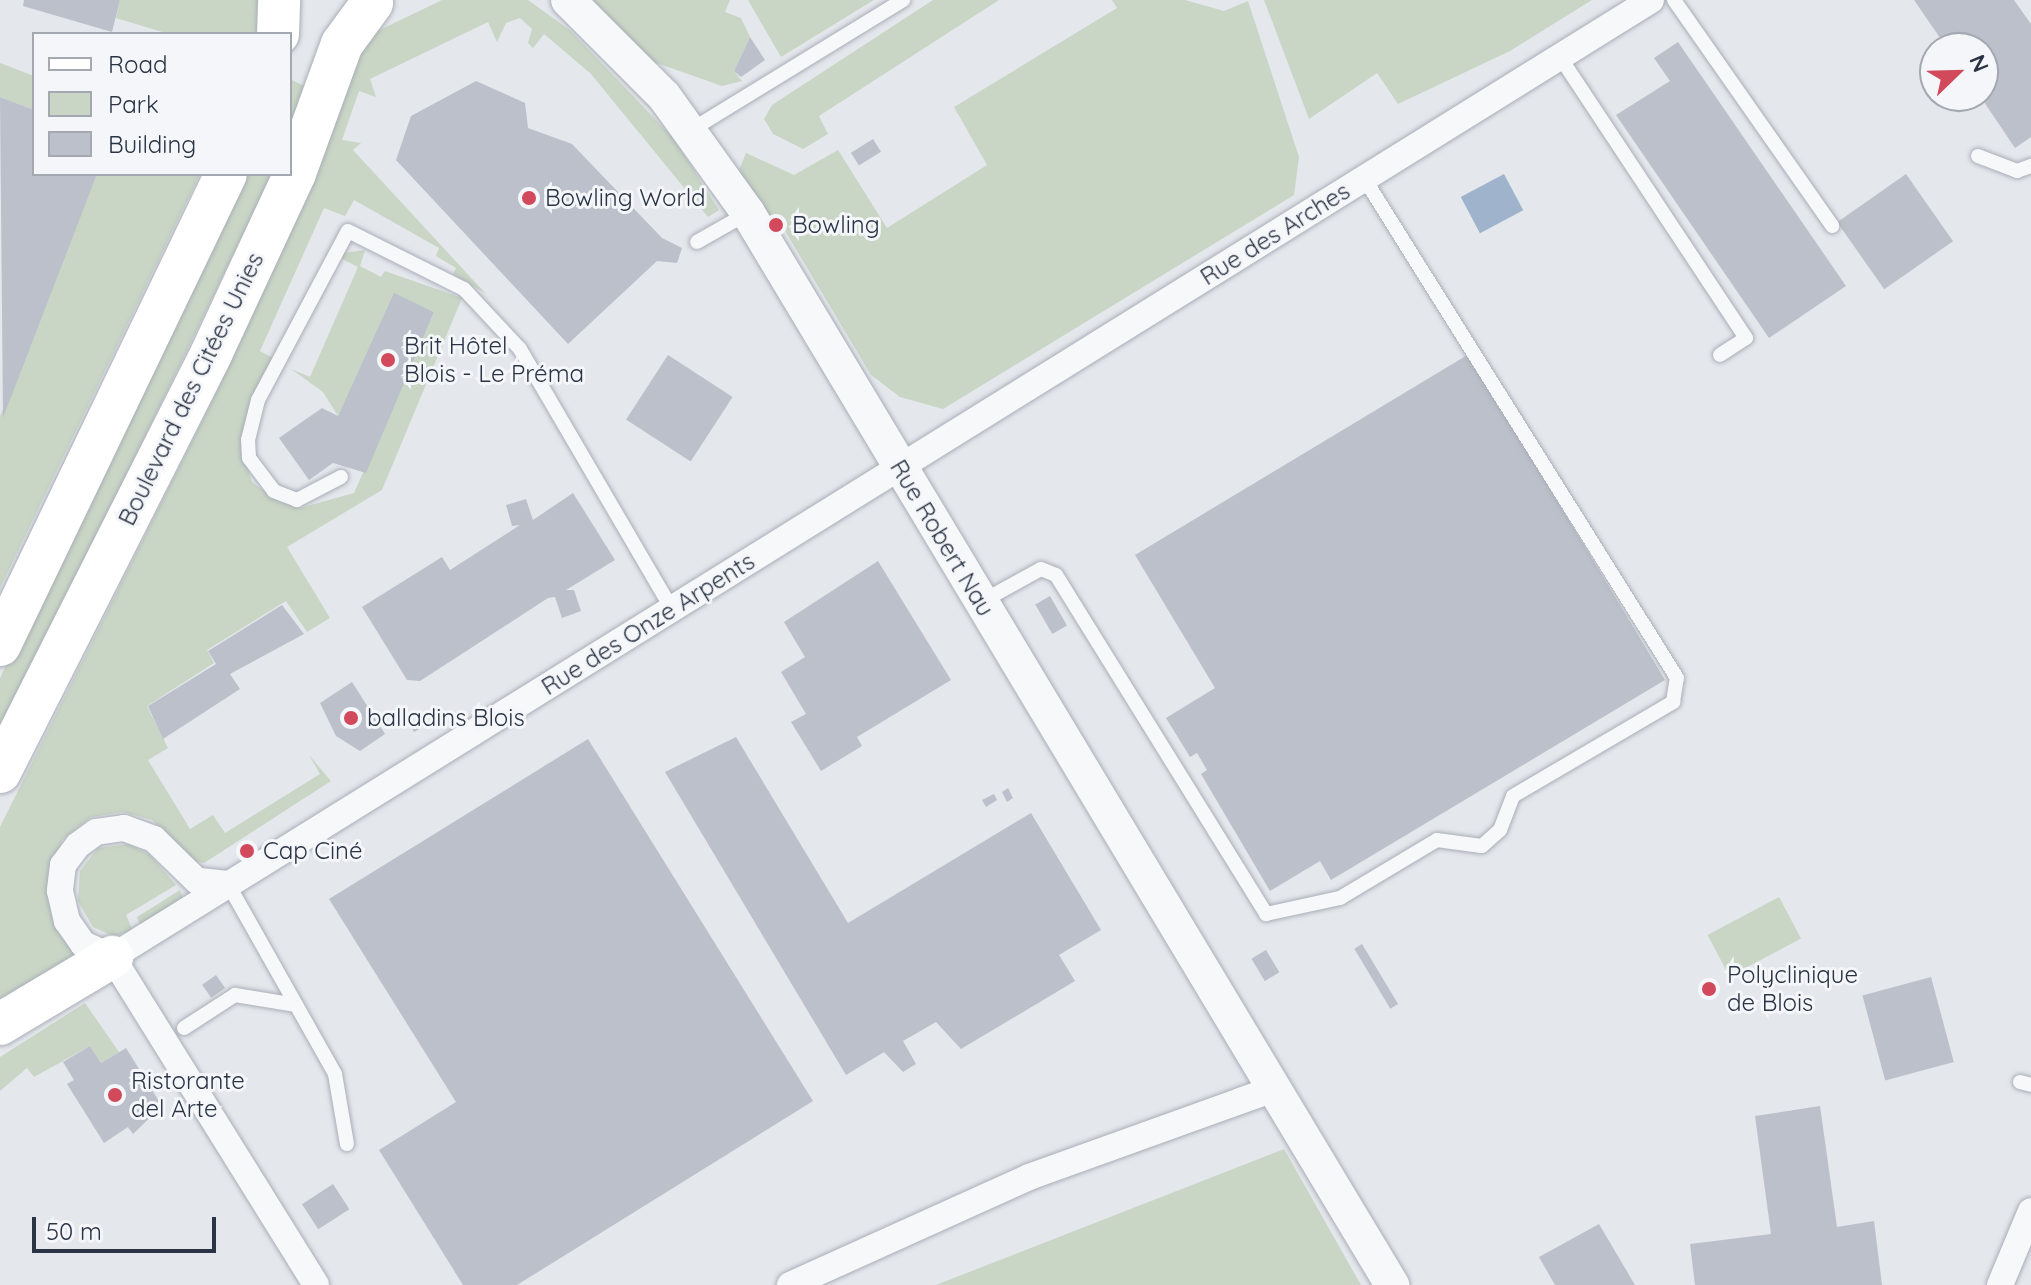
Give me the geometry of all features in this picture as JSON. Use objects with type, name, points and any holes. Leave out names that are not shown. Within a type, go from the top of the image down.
[{"type":"main road","points":[[278,32],[279,0]]},
{"type":"main road","name":"Boulevard des Citées Unies","points":[[0,772],[212,352],[295,173],[342,44],[369,1]]},
{"type":"main road","points":[[0,645],[225,176]]},
{"type":"main road","points":[[0,1024],[112,957]]},
{"type":"street","name":"Rue des Arches","points":[[900,468],[1651,0]]},
{"type":"street","name":"Rue Robert Nau","points":[[568,4],[691,130],[748,213],[1392,1285]]},
{"type":"street","name":"Rue des Onze Arpents","points":[[112,957],[900,468]]},
{"type":"street","points":[[228,884],[197,881],[154,839],[124,828],[96,832],[63,865],[60,891],[67,921],[83,944],[112,957],[316,1285]]},
{"type":"street","points":[[790,1285],[1029,1177],[1274,1089]]},
{"type":"street","points":[[2000,1285],[2031,1211]]},
{"type":"lane","points":[[691,130],[903,0]]},
{"type":"lane","points":[[1674,0],[1832,226]]},
{"type":"lane","points":[[1560,57],[1746,338],[1720,355]]},
{"type":"lane","points":[[1978,156],[2017,171],[2031,166]]},
{"type":"lane","points":[[981,603],[1041,569],[1056,575],[1266,914],[1340,898],[1437,840],[1482,846],[1500,830],[1513,796],[1673,702],[1677,678],[1364,178]]},
{"type":"lane","points":[[697,242],[748,213]]},
{"type":"lane","points":[[341,477],[297,500],[274,491],[249,458],[248,440],[258,400],[348,231],[464,289],[520,349],[672,609]]},
{"type":"lane","points":[[228,884],[335,1074],[347,1144]]},
{"type":"lane","points":[[184,1028],[235,995],[296,1005]]},
{"type":"green space","points":[[120,0],[264,0],[264,32],[162,32],[116,18]]},
{"type":"green space","points":[[442,0],[528,0],[571,31],[674,139],[719,210],[708,217],[591,74],[544,34],[533,48],[528,43],[532,29],[520,18],[506,23],[497,42],[488,22],[370,79],[376,97],[359,91],[342,140],[361,143],[353,150],[486,294],[453,274],[456,268],[436,256],[439,248],[354,200],[345,216],[324,208],[260,351],[275,359],[248,412],[243,453],[252,482],[276,500],[300,508],[354,493],[434,312],[395,294],[338,416],[323,392],[291,369],[310,377],[358,267],[340,258],[344,253],[365,250],[360,266],[381,277],[385,271],[462,298],[382,490],[287,547],[330,618],[307,632],[286,601],[207,650],[214,663],[147,706],[168,748],[148,760],[190,829],[213,815],[225,833],[320,774],[309,755],[331,781],[204,863],[193,861],[152,820],[123,812],[91,817],[62,840],[50,876],[79,959],[0,1004],[0,827],[213,399],[309,188],[359,40]]},
{"type":"green space","points":[[590,0],[730,0],[725,12],[741,18],[750,37],[734,71],[742,81],[722,86],[651,61]]},
{"type":"green space","points":[[748,0],[874,0],[781,57]]},
{"type":"green space","points":[[933,0],[999,0],[819,116],[828,134],[803,149],[773,134],[764,119],[772,105]]},
{"type":"green space","points":[[1112,0],[1185,0],[1224,11],[1248,1],[1299,157],[1294,195],[943,409],[900,397],[871,375],[775,214],[767,219],[739,170],[746,153],[794,175],[838,150],[887,228],[987,165],[954,107],[1117,8]]},
{"type":"green space","points":[[1264,0],[1592,0],[1510,51],[1398,104],[1377,73],[1309,119]]},
{"type":"green space","points":[[0,63],[32,75],[32,109],[0,97]]},
{"type":"green space","points":[[292,80],[304,86],[292,123]]},
{"type":"green space","points":[[96,176],[199,176],[0,588],[0,416]]},
{"type":"green space","points":[[241,176],[271,176],[0,737],[0,678]]},
{"type":"green space","points":[[128,844],[149,854],[176,885],[126,915],[133,931],[113,936],[93,927],[78,901],[80,871],[98,848]]},
{"type":"green space","points":[[180,890],[183,898],[141,927],[137,917]]},
{"type":"green space","points":[[1779,897],[1801,938],[1730,977],[1707,935]]},
{"type":"green space","points":[[85,1003],[119,1052],[101,1063],[90,1046],[34,1077],[27,1068],[0,1091],[0,1057]]},
{"type":"green space","points":[[1284,1149],[1361,1285],[936,1285]]},
{"type":"water","points":[[1504,174],[1523,210],[1480,233],[1461,197]]},
{"type":"building","points":[[24,0],[120,0],[112,32],[23,6]]},
{"type":"building","points":[[1914,0],[2014,0],[2031,24],[2031,137],[2015,148],[1991,112],[1999,112],[1999,32],[1936,32]]},
{"type":"building","points":[[750,37],[765,60],[741,77],[734,71]]},
{"type":"building","points":[[1678,42],[1846,286],[1769,338],[1616,115],[1670,81],[1654,58]]},
{"type":"building","name":"Bowling World","points":[[476,81],[525,103],[528,128],[572,144],[662,238],[682,248],[677,263],[657,261],[568,344],[396,160],[411,116]]},
{"type":"building","points":[[0,97],[32,109],[32,176],[96,176],[3,418]]},
{"type":"building","points":[[873,139],[881,152],[859,165],[851,153]]},
{"type":"building","points":[[1906,174],[1953,241],[1884,289],[1837,222]]},
{"type":"building","name":"Brit Hôtel Blois - Le Préma","points":[[394,293],[434,312],[366,473],[333,463],[309,480],[279,438],[322,408],[338,416]]},
{"type":"building","points":[[1469,354],[1665,680],[1331,880],[1320,861],[1270,891],[1201,774],[1207,770],[1197,753],[1190,757],[1166,718],[1215,688],[1135,555]]},
{"type":"building","points":[[668,355],[733,397],[691,462],[626,420]]},
{"type":"building","points":[[573,493],[615,560],[566,590],[574,590],[581,611],[562,618],[555,597],[548,598],[420,681],[407,680],[362,607],[442,557],[450,570],[520,525],[512,526],[506,505],[526,499],[533,520]]},
{"type":"building","points":[[878,561],[951,680],[857,737],[862,746],[821,771],[791,722],[806,714],[781,672],[805,657],[784,622]]},
{"type":"building","points":[[1050,596],[1067,625],[1052,634],[1035,604]]},
{"type":"building","points":[[282,605],[304,634],[230,674],[240,689],[163,739],[148,706],[216,664],[208,651]]},
{"type":"building","points":[[352,682],[385,734],[360,751],[336,736],[320,703]]},
{"type":"building","points":[[423,716],[428,724],[414,732],[410,725]]},
{"type":"building","points":[[736,737],[848,923],[1031,813],[1101,930],[1059,955],[1075,981],[961,1049],[936,1022],[903,1041],[916,1064],[903,1072],[884,1052],[846,1075],[665,772]]},
{"type":"building","points":[[588,739],[813,1101],[517,1285],[463,1285],[379,1150],[456,1102],[329,899]]},
{"type":"building","points":[[1008,788],[1013,798],[1007,802],[1002,792]]},
{"type":"building","points":[[994,794],[997,800],[986,807],[982,800]]},
{"type":"building","points":[[1362,944],[1398,1004],[1390,1009],[1354,949]]},
{"type":"building","points":[[1266,950],[1279,972],[1265,981],[1251,959]]},
{"type":"building","points":[[216,975],[225,988],[211,998],[202,985]]},
{"type":"building","points":[[1931,977],[1954,1062],[1885,1080],[1862,995]]},
{"type":"building","name":"Ristorante del Arte","points":[[90,1046],[101,1063],[126,1048],[162,1106],[133,1134],[128,1127],[104,1143],[67,1084],[74,1080],[63,1062]]},
{"type":"building","points":[[1820,1106],[1837,1227],[1874,1221],[1882,1285],[1695,1285],[1690,1244],[1771,1234],[1755,1116]]},
{"type":"building","points":[[333,1184],[349,1209],[318,1229],[302,1204]]},
{"type":"building","points":[[1599,1224],[1635,1285],[1555,1285],[1539,1257]]},
{"type":"place","name":"Bowling World","points":[[529,198]]},
{"type":"place","name":"Bowling","points":[[776,225]]},
{"type":"place","name":"Brit Hôtel Blois - Le Préma","points":[[388,360]]},
{"type":"place","name":"balladins Blois","points":[[351,718]]},
{"type":"place","name":"Cap Ciné","points":[[247,851]]},
{"type":"place","name":"Polyclinique de Blois","points":[[1709,989]]},
{"type":"place","name":"Ristorante del Arte","points":[[115,1095]]}]
